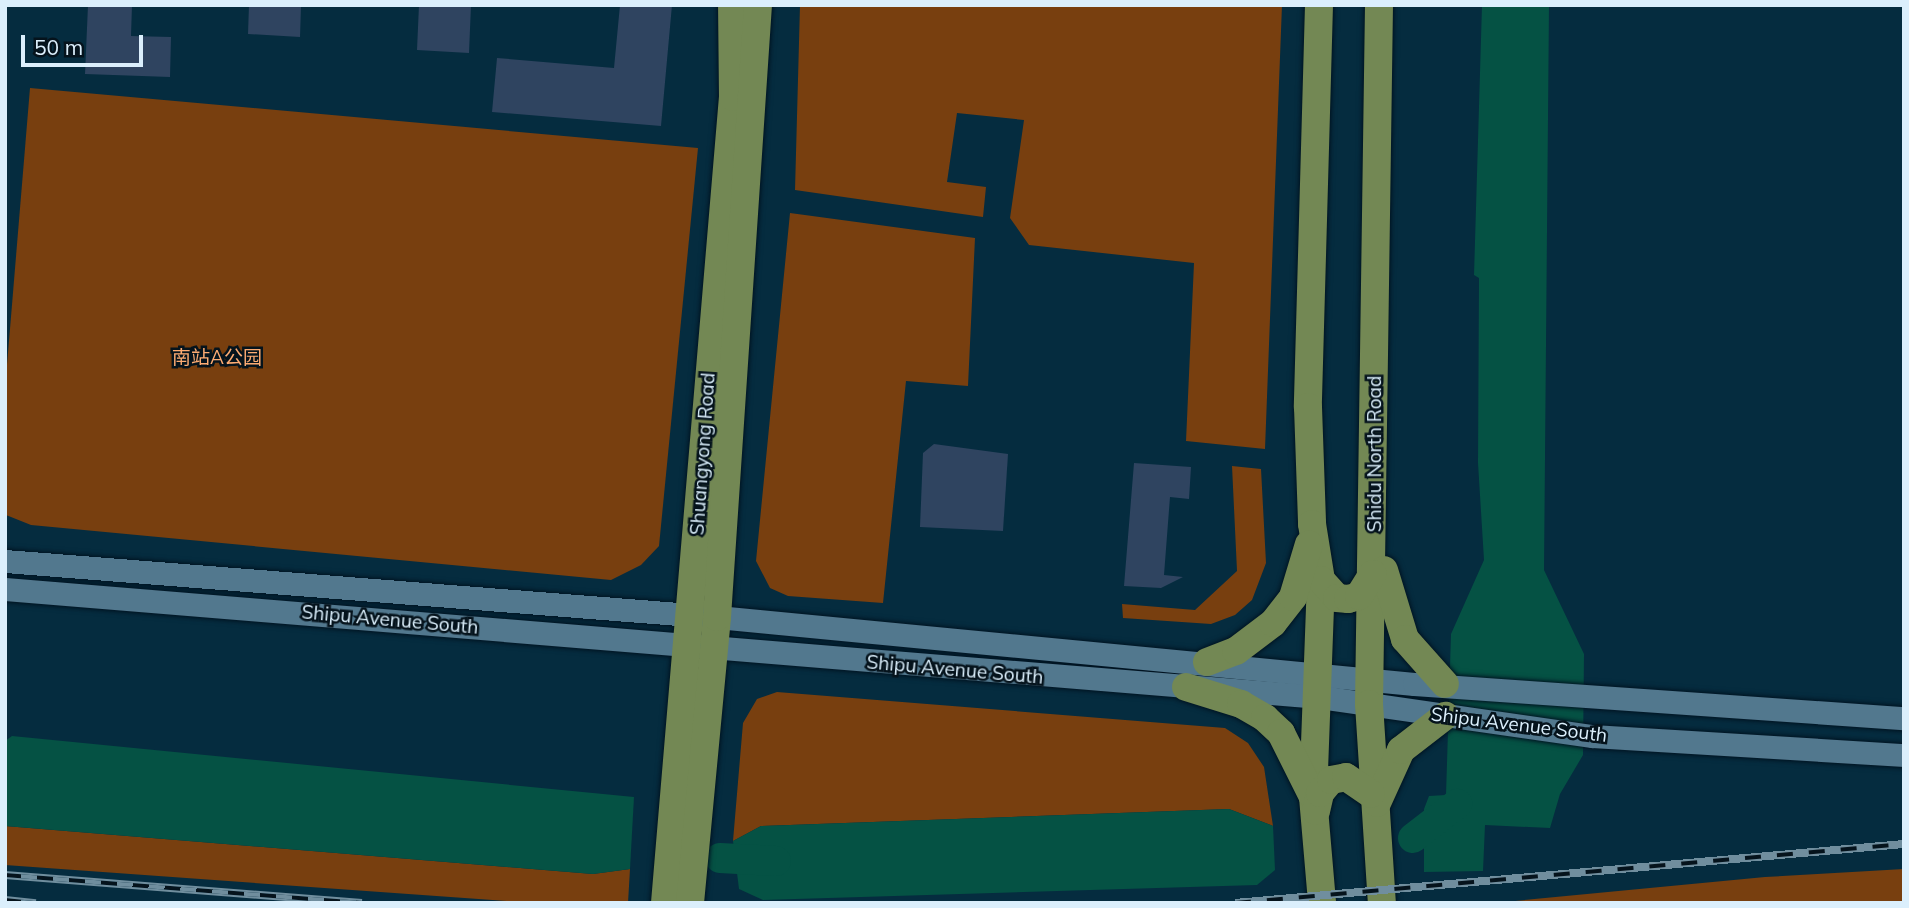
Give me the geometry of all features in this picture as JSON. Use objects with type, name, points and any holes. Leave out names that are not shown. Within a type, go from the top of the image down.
[{"type":"main road","name":"Shuangyong Road","points":[[705,616],[715,266],[733,97],[732,5]]},
{"type":"main road","name":"Shuangyong Road","points":[[665,903],[705,616],[758,5]]},
{"type":"main road","points":[[1319,5],[1308,407],[1312,524],[1321,580],[1320,685],[1314,807],[1322,903]]},
{"type":"main road","name":"Shidu North Road","points":[[1379,5],[1375,518],[1370,692],[1372,805],[1382,903]]},
{"type":"main road","points":[[1375,518],[1390,600],[1405,639],[1445,684]]},
{"type":"main road","points":[[1207,662],[1256,638],[1293,597],[1305,569],[1312,524]]},
{"type":"main road","points":[[1321,580],[1337,598],[1348,599],[1359,596],[1373,574]]},
{"type":"main road","name":"Shuangyong Road","points":[[690,903],[701,648]]},
{"type":"main road","points":[[1186,687],[1241,704],[1265,718],[1281,733],[1314,807]]},
{"type":"main road","points":[[1314,807],[1320,793],[1331,780],[1346,777],[1372,805],[1401,750],[1445,716]]},
{"type":"street","name":"Shipu Avenue South","points":[[5,561],[705,616],[1139,655],[1207,662],[1320,685],[1370,692],[1445,716],[1592,736],[1904,755]]},
{"type":"street","points":[[77,593],[79,565]]},
{"type":"street","name":"Shipu Avenue South","points":[[5,589],[1142,685],[1320,685]]},
{"type":"street","points":[[1139,655],[1157,668],[1142,685]]},
{"type":"street","name":"Shipu Avenue South","points":[[1370,692],[1445,684],[1904,718]]},
{"type":"street","points":[[1445,684],[1435,705],[1445,716]]},
{"type":"green space","points":[[800,5],[1282,5],[1265,449],[1186,441],[1194,263],[1029,245],[1010,218],[1024,120],[957,113],[947,182],[986,187],[983,217],[795,190]]},
{"type":"green space","name":"南站A公园","points":[[30,88],[698,148],[659,546],[641,565],[611,580],[31,525],[6,515],[5,389]]},
{"type":"green space","points":[[790,213],[975,238],[968,386],[906,381],[883,603],[788,596],[770,588],[756,561]]},
{"type":"green space","points":[[1232,466],[1261,469],[1266,563],[1252,600],[1235,615],[1211,624],[1123,618],[1122,604],[1195,610],[1237,571]]},
{"type":"green space","points":[[777,692],[1225,728],[1248,743],[1264,767],[1273,826],[1229,809],[761,826],[733,841],[743,723],[757,699]]},
{"type":"green space","points":[[5,826],[593,874],[630,869],[628,903],[533,903],[5,865]]},
{"type":"green space","points":[[1904,869],[1904,903],[1494,903],[1765,877]]},
{"type":"shaded area","points":[[1482,5],[1549,5],[1544,570],[1584,654],[1583,755],[1560,794],[1550,828],[1485,825],[1483,871],[1424,872],[1424,809],[1429,796],[1446,795],[1451,634],[1484,560],[1478,463],[1479,278],[1474,275]]},
{"type":"shaded area","points":[[12,736],[634,797],[630,869],[593,874],[5,826],[5,741]]},
{"type":"shaded area","points":[[1229,809],[1273,826],[1275,870],[1257,885],[763,900],[739,889],[733,841],[761,826]]},
{"type":"building","points":[[88,5],[132,5],[131,36],[171,37],[170,77],[85,74]]},
{"type":"building","points":[[249,5],[301,5],[300,37],[248,34]]},
{"type":"building","points":[[419,5],[471,5],[469,53],[417,50]]},
{"type":"building","points":[[620,5],[672,5],[661,126],[492,112],[497,58],[614,68]]},
{"type":"building","points":[[934,444],[1008,454],[1003,531],[920,527],[923,453]]},
{"type":"building","points":[[1134,463],[1191,467],[1189,499],[1170,497],[1164,575],[1183,577],[1161,588],[1124,586]]},
{"type":"waterway","points":[[1413,838],[1457,804]]},
{"type":"waterway","points":[[720,858],[776,861]]},
{"type":"railway","points":[[1235,903],[1904,844]]},
{"type":"railway","points":[[5,875],[362,903]]},
{"type":"railway","points":[[5,900],[36,903]]}]
